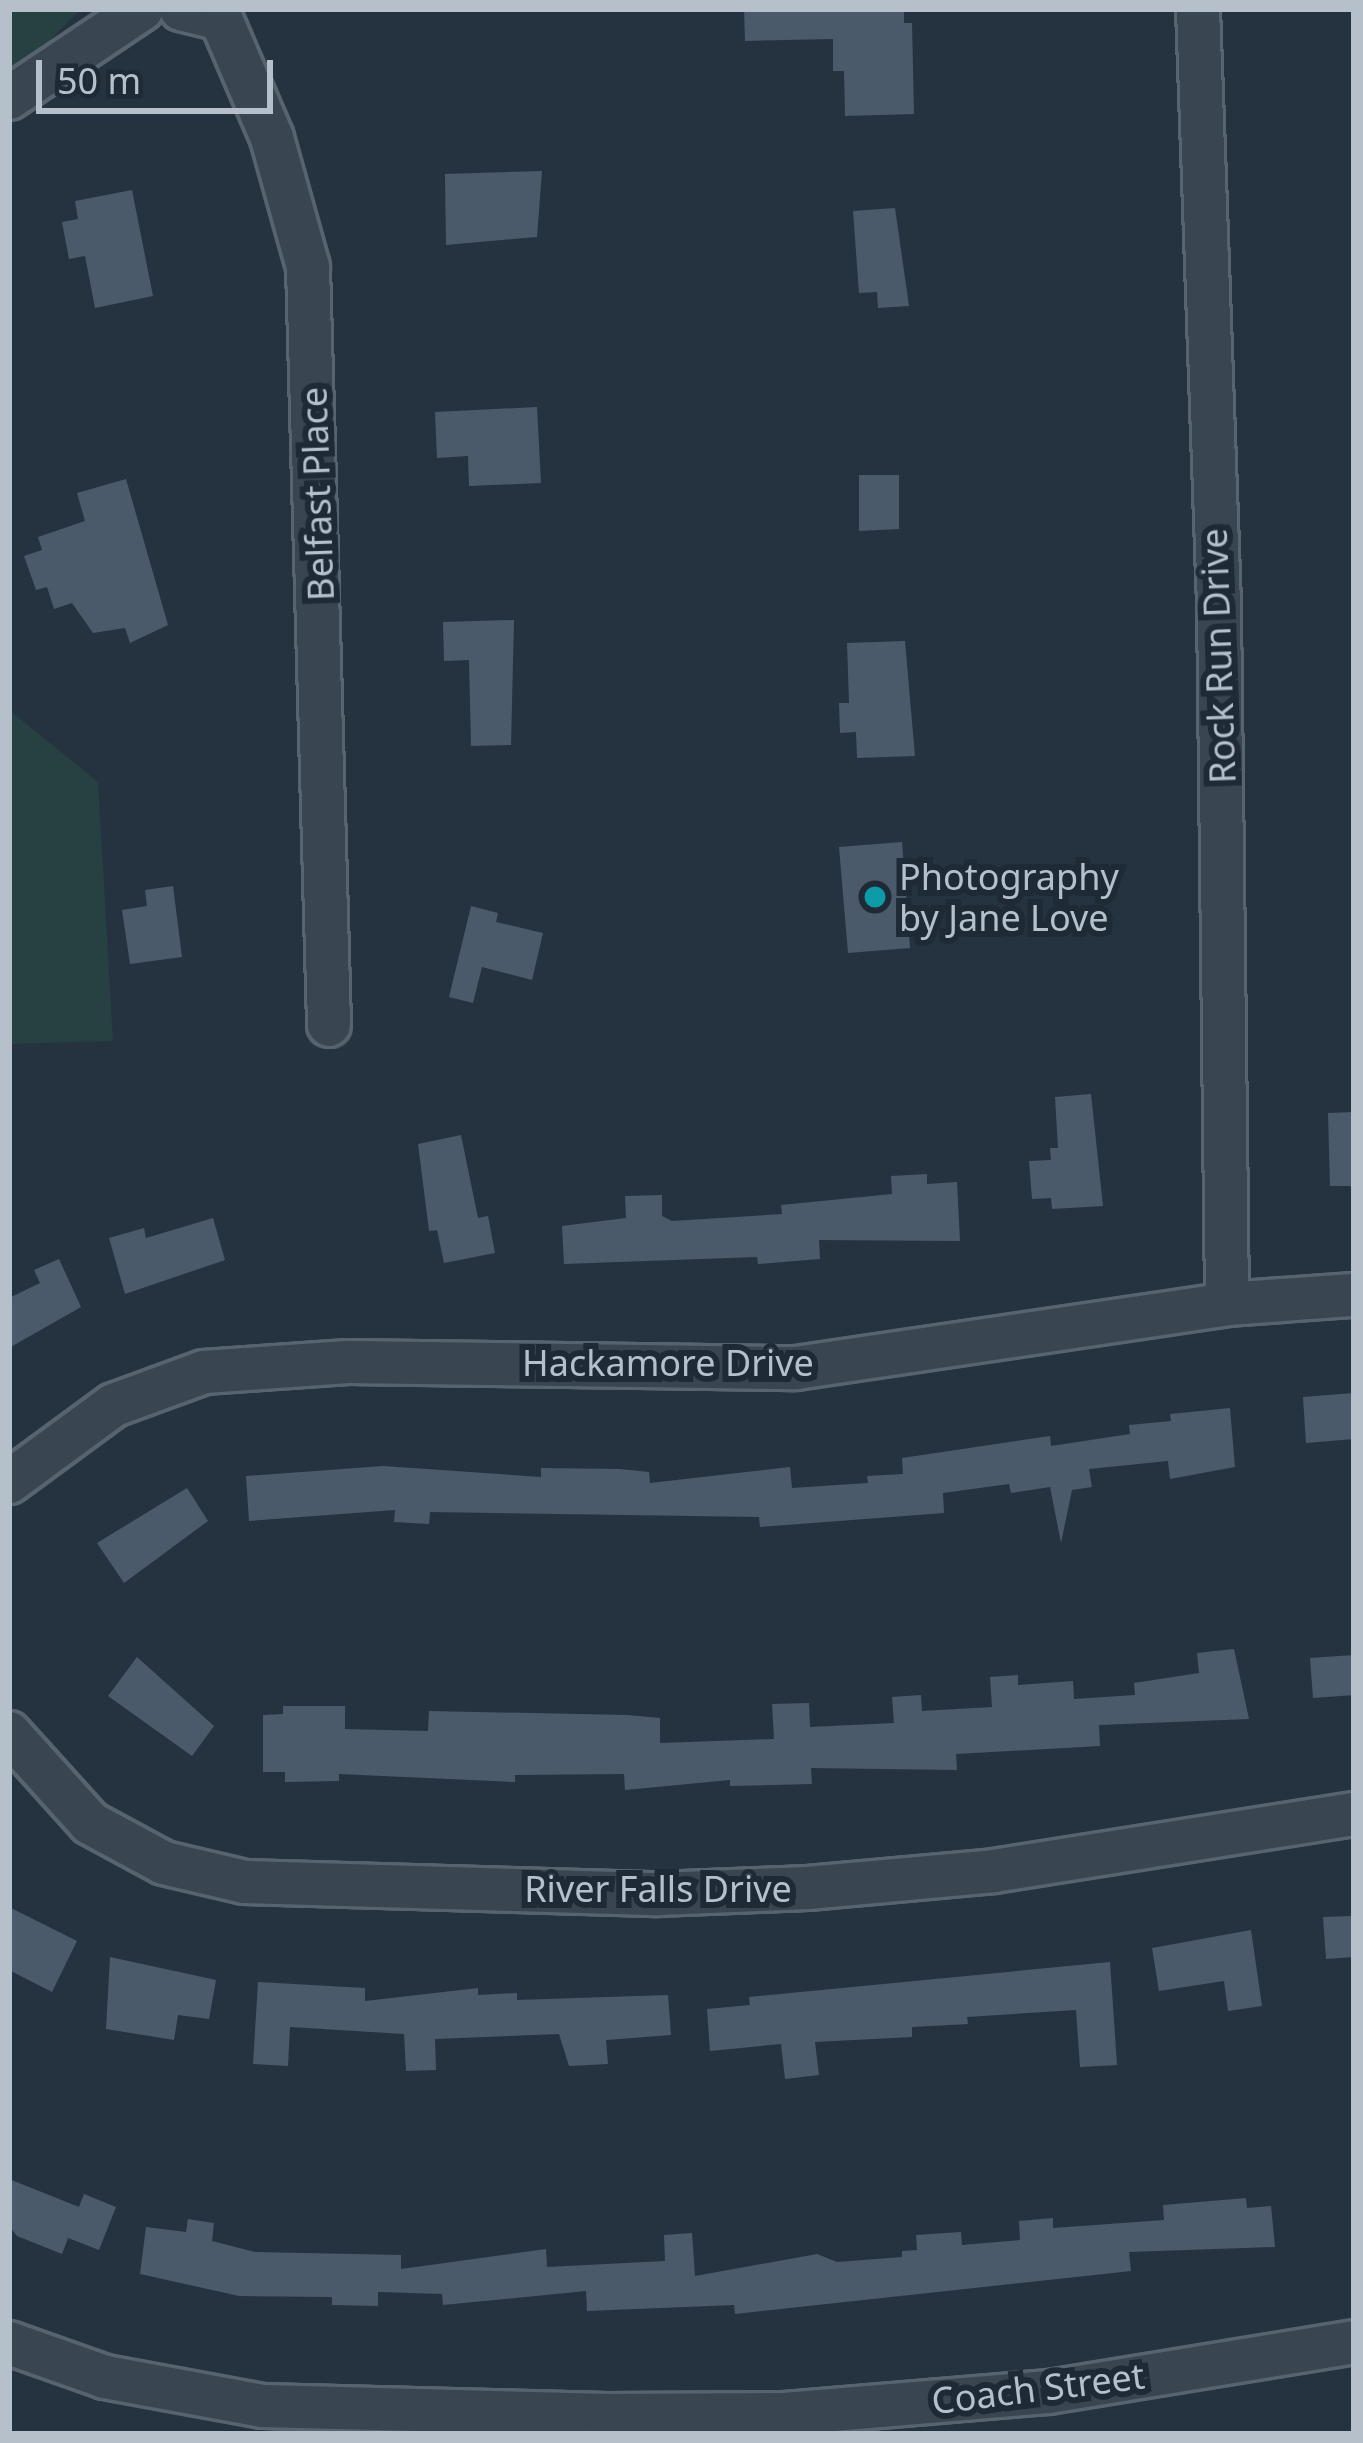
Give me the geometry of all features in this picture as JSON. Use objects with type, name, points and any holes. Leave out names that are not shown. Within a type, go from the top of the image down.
[{"type":"street","points":[[9,98],[142,9]]},
{"type":"street","name":"Belfast Place","points":[[181,9],[221,19],[272,138],[308,266],[329,1024]]},
{"type":"street","name":"Rock Run Drive","points":[[1198,9],[1219,604],[1227,1304]]},
{"type":"street","name":"Hackamore Drive","points":[[9,1483],[100,1414],[204,1372],[347,1362],[796,1368],[1227,1304],[1354,1295]]},
{"type":"street","name":"River Falls Drive","points":[[9,1733],[90,1823],[164,1863],[245,1882],[658,1894],[808,1888],[994,1871],[1354,1814]]},
{"type":"street","name":"Coach Street","points":[[9,2343],[105,2377],[263,2406],[607,2415],[785,2414],[1049,2392],[1354,2342]]},
{"type":"green space","points":[[9,9],[81,9],[9,81]]},
{"type":"green space","points":[[9,710],[98,782],[113,1041],[9,1044]]},
{"type":"building","points":[[744,9],[904,9],[904,23],[912,23],[914,114],[845,116],[844,71],[833,71],[833,39],[745,41]]},
{"type":"building","points":[[542,171],[537,237],[446,245],[445,174]]},
{"type":"building","points":[[132,190],[153,296],[95,308],[85,256],[69,259],[62,222],[78,219],[75,201]]},
{"type":"building","points":[[895,208],[909,306],[878,308],[877,292],[859,293],[853,211]]},
{"type":"building","points":[[537,407],[541,483],[469,486],[468,456],[437,458],[435,412]]},
{"type":"building","points":[[859,475],[899,475],[899,529],[859,531]]},
{"type":"building","points":[[126,479],[168,625],[130,643],[125,628],[93,633],[72,603],[54,609],[47,587],[36,590],[24,556],[42,550],[38,537],[85,521],[77,493]]},
{"type":"building","points":[[514,620],[511,745],[471,746],[469,660],[444,661],[443,622]]},
{"type":"building","points":[[905,641],[915,756],[857,758],[856,732],[840,733],[839,703],[849,703],[847,643]]},
{"type":"building","name":"Photography by Jane Love","points":[[902,842],[910,948],[848,953],[839,847]]},
{"type":"building","points":[[173,886],[182,957],[130,964],[122,910],[147,906],[145,890]]},
{"type":"building","points":[[471,906],[498,913],[496,922],[543,933],[532,980],[482,967],[473,1003],[449,997]]},
{"type":"building","points":[[1091,1094],[1103,1206],[1052,1209],[1051,1198],[1032,1199],[1029,1161],[1051,1160],[1050,1148],[1058,1148],[1055,1097]]},
{"type":"building","points":[[1354,1112],[1354,1186],[1330,1186],[1328,1113]]},
{"type":"building","points":[[461,1135],[478,1218],[488,1216],[495,1253],[444,1263],[437,1230],[429,1231],[418,1144]]},
{"type":"building","points":[[927,1174],[927,1184],[957,1182],[960,1241],[819,1240],[820,1259],[758,1264],[757,1257],[564,1264],[562,1226],[626,1218],[625,1196],[662,1195],[662,1216],[672,1221],[782,1214],[781,1205],[892,1194],[891,1176]]},
{"type":"building","points":[[213,1218],[225,1260],[125,1294],[109,1238],[144,1228],[146,1238]]},
{"type":"building","points":[[59,1259],[81,1307],[9,1348],[9,1298],[40,1283],[34,1270]]},
{"type":"building","points":[[1354,1393],[1354,1439],[1306,1443],[1303,1397]]},
{"type":"building","points":[[1230,1408],[1235,1467],[1170,1479],[1168,1461],[1089,1469],[1092,1487],[1072,1490],[1061,1543],[1050,1487],[1011,1493],[1009,1484],[943,1493],[944,1513],[760,1527],[759,1517],[430,1512],[429,1524],[394,1522],[395,1510],[249,1521],[246,1476],[383,1466],[541,1477],[541,1468],[620,1469],[649,1472],[650,1483],[790,1467],[792,1488],[868,1483],[867,1476],[903,1474],[902,1458],[1050,1436],[1051,1446],[1130,1434],[1129,1425],[1171,1421],[1170,1414]]},
{"type":"building","points":[[187,1488],[208,1521],[124,1583],[97,1543]]},
{"type":"building","points":[[1234,1649],[1249,1719],[1099,1725],[1100,1746],[956,1754],[957,1770],[811,1768],[812,1784],[730,1786],[730,1780],[625,1790],[624,1774],[515,1775],[515,1782],[339,1774],[339,1781],[285,1782],[285,1772],[263,1772],[263,1715],[283,1714],[283,1706],[345,1706],[345,1729],[428,1731],[429,1711],[627,1715],[660,1718],[660,1743],[774,1739],[772,1704],[809,1703],[810,1727],[894,1723],[892,1697],[921,1695],[922,1711],[992,1707],[990,1677],[1018,1675],[1018,1685],[1073,1681],[1074,1699],[1135,1695],[1134,1683],[1199,1673],[1197,1653]]},
{"type":"building","points":[[1354,1655],[1354,1695],[1313,1698],[1310,1658]]},
{"type":"building","points":[[137,1657],[214,1726],[192,1756],[108,1696]]},
{"type":"building","points":[[9,1907],[77,1941],[52,1992],[9,1970]]},
{"type":"building","points":[[1354,1916],[1354,1957],[1326,1959],[1323,1917]]},
{"type":"building","points":[[1251,1930],[1262,2006],[1228,2011],[1224,1981],[1159,1991],[1152,1948]]},
{"type":"building","points":[[110,1957],[216,1980],[209,2019],[178,2015],[174,2040],[106,2029]]},
{"type":"building","points":[[1110,1962],[1117,2065],[1080,2067],[1076,2010],[967,2017],[968,2024],[912,2027],[912,2037],[815,2042],[819,2075],[785,2079],[781,2044],[710,2051],[707,2009],[750,2005],[749,1997]]},
{"type":"building","points":[[258,1982],[365,1988],[365,2001],[478,1988],[478,1995],[517,1993],[517,2000],[668,1995],[671,2035],[606,2040],[608,2064],[569,2066],[559,2034],[435,2039],[436,2070],[406,2071],[404,2034],[290,2027],[288,2066],[253,2064]]},
{"type":"building","points":[[9,2179],[79,2207],[84,2194],[116,2207],[99,2250],[68,2238],[62,2254],[17,2236],[9,2226]]},
{"type":"building","points":[[1246,2198],[1247,2208],[1271,2206],[1275,2247],[1129,2252],[1131,2271],[735,2314],[734,2305],[587,2311],[586,2291],[443,2305],[442,2294],[378,2292],[378,2306],[332,2305],[332,2297],[239,2296],[140,2274],[146,2227],[186,2232],[188,2219],[214,2223],[212,2241],[255,2252],[401,2255],[401,2269],[546,2249],[547,2267],[665,2261],[664,2235],[692,2233],[695,2276],[817,2254],[837,2262],[902,2257],[902,2251],[917,2250],[916,2235],[961,2232],[962,2245],[1020,2240],[1019,2221],[1053,2218],[1053,2228],[1164,2220],[1163,2205]]},
{"type":"place","name":"Photography by Jane Love","points":[[875,897]]}]
